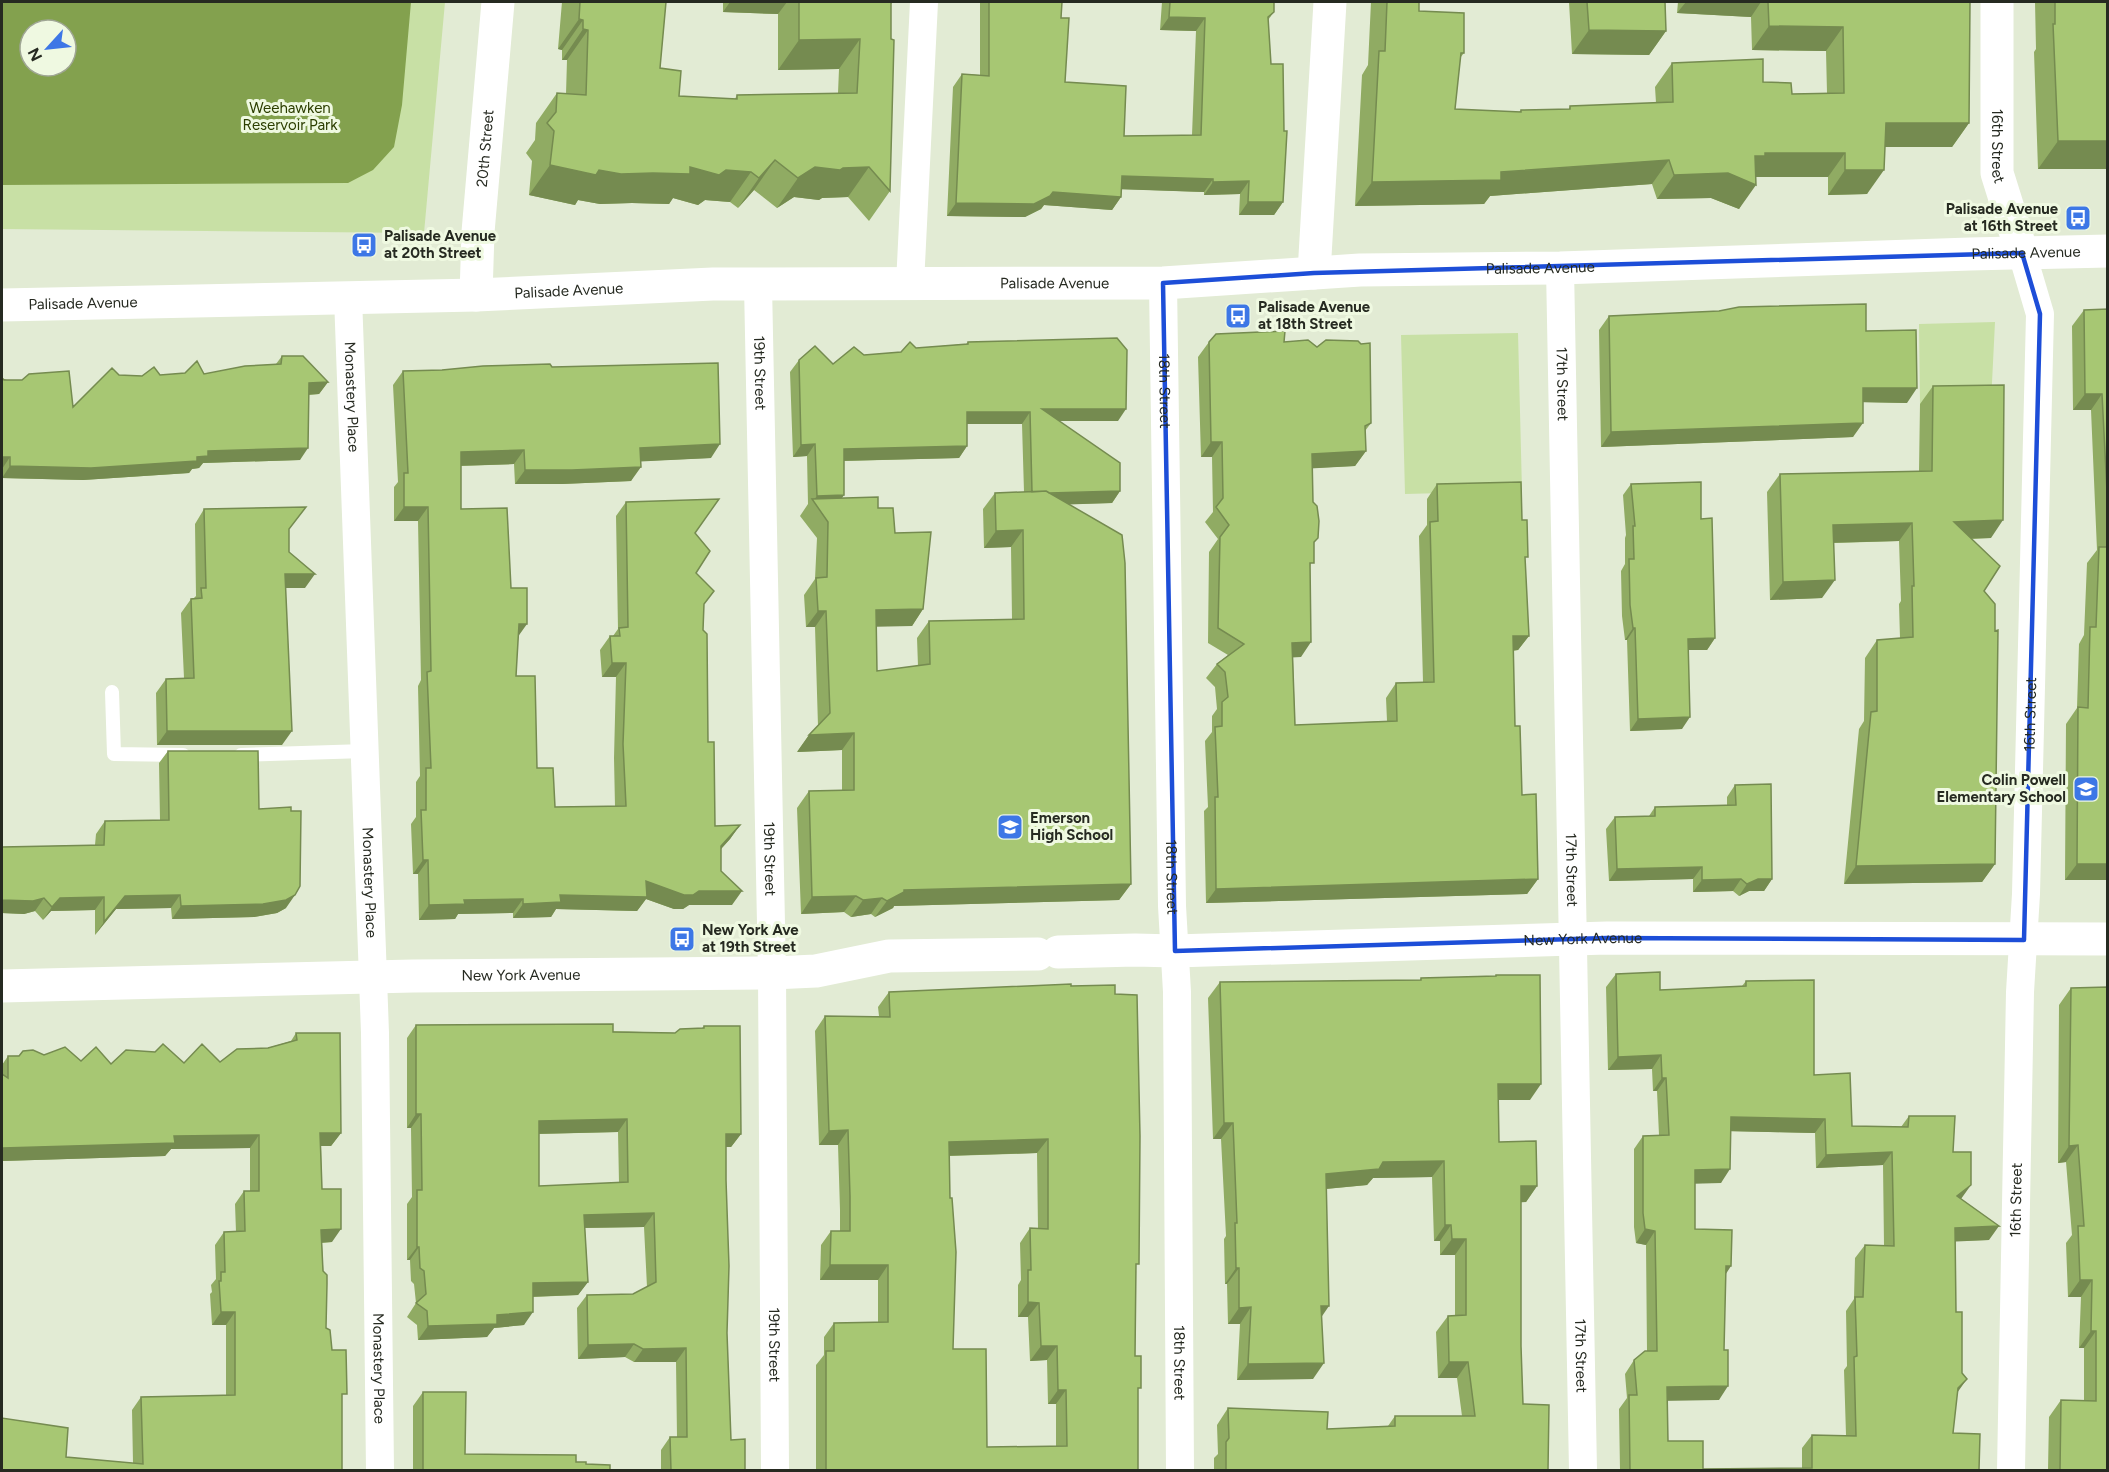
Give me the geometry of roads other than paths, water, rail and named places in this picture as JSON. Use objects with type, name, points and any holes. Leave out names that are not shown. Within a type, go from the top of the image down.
[{"type":"main road","name":"20th Street","points":[[476,295],[478,232],[498,2]]},
{"type":"main road","points":[[1314,273],[1330,2]]},
{"type":"main road","name":"16th Street","points":[[1997,2],[1997,173],[2022,253]]},
{"type":"main road","name":"Palisade Avenue","points":[[2,305],[476,295],[713,284],[1163,283],[1360,270],[1560,268],[2108,251]]},
{"type":"main road","name":"New York Avenue","points":[[2,986],[372,977],[772,973],[816,971],[889,956],[1175,951],[1573,939],[2108,939]]},
{"type":"street","points":[[910,284],[924,2]]},
{"type":"street","name":"16th Street","points":[[2011,1470],[2020,992],[2024,940],[2040,314],[2022,253]]},
{"type":"street","name":"17th Street","points":[[1560,268],[1583,1470]]},
{"type":"street","name":"18th Street","points":[[1163,283],[1172,894],[1175,951],[1180,1470]]},
{"type":"street","name":"19th Street","points":[[758,285],[772,973],[775,1470]]},
{"type":"street","name":"Monastery Place","points":[[348,297],[372,977],[380,1470]]},
{"type":"lane","points":[[112,692],[114,754],[196,755]]},
{"type":"lane","points":[[232,755],[365,751]]},
{"type":"place","name":"Palisade Avenue at 16th Street","points":[[2078,218]]},
{"type":"place","name":"Palisade Avenue at 20th Street","points":[[364,245]]},
{"type":"place","name":"Palisade Avenue at 18th Street","points":[[1238,316]]},
{"type":"place","name":"Colin Powell Elementary School","points":[[2086,789]]},
{"type":"place","name":"Emerson High School","points":[[1010,827]]},
{"type":"place","name":"New York Ave at 19th Street","points":[[682,939]]},
{"type":"park label","name":"Weehawken Reservoir Park","points":[[290,116]]}]
